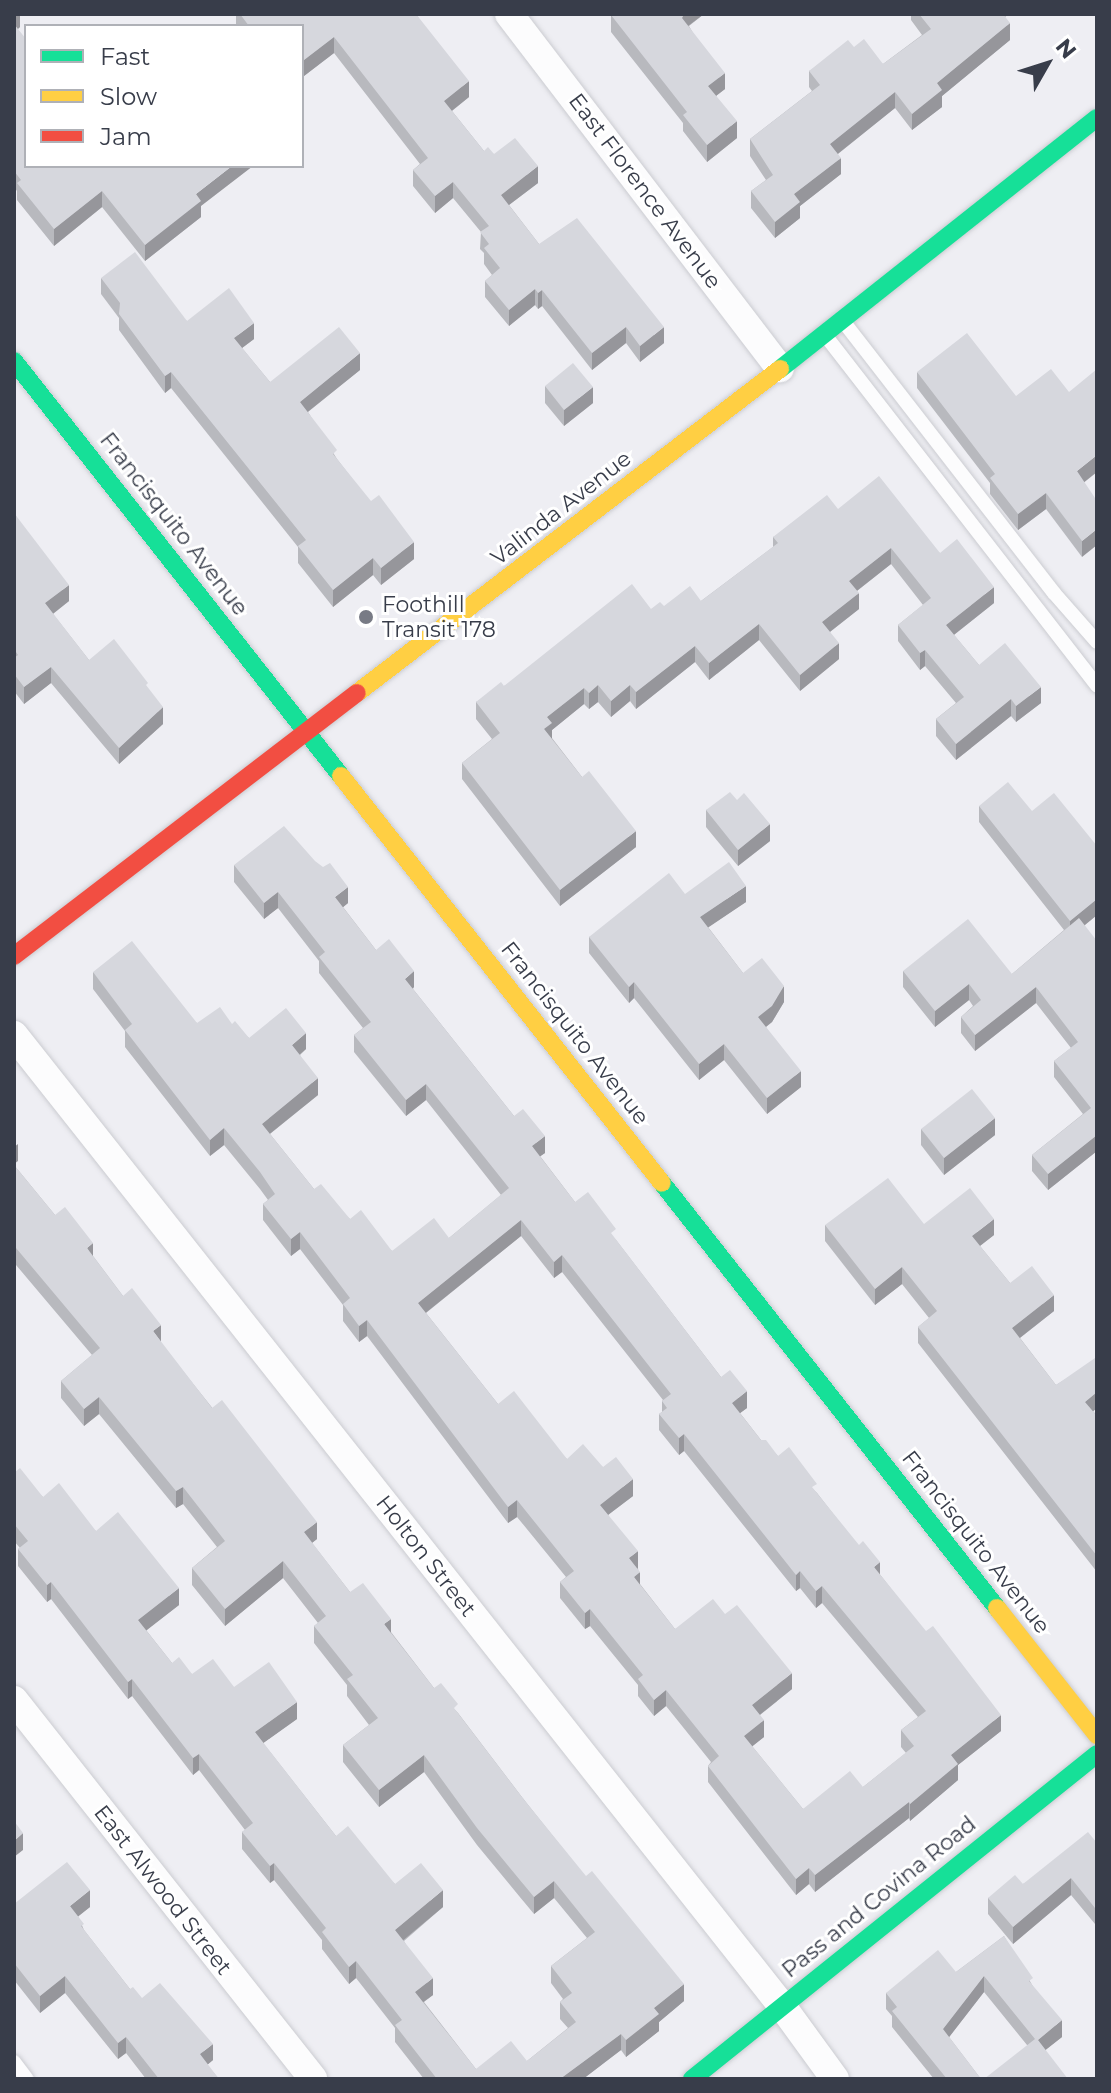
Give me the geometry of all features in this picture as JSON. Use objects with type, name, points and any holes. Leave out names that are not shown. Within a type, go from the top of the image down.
[{"type":"street","name":"East Florence Avenue","points":[[509,14],[780,368]]},
{"type":"street","name":"Valinda Avenue","points":[[14,956],[825,334],[1095,119]]},
{"type":"street","name":"Francisquito Avenue","points":[[14,361],[1097,1735]]},
{"type":"street","name":"Holton Street","points":[[14,1035],[782,2006],[835,2079]]},
{"type":"street","name":"East Alwood Street","points":[[14,1700],[313,2079]]},
{"type":"street","name":"Pass and Covina Road","points":[[692,2079],[1097,1754]]},
{"type":"lane","points":[[843,320],[1054,593],[1097,642]]},
{"type":"lane","points":[[825,334],[1097,686]]},
{"type":"lane","points":[[14,2062],[27,2079]]},
{"type":"building","points":[[240,14],[416,14],[469,81],[444,101],[484,151],[488,147],[494,154],[515,138],[538,166],[501,195],[539,244],[577,218],[664,327],[640,346],[626,327],[592,353],[542,290],[538,293],[535,289],[509,310],[485,281],[500,268],[484,248],[489,244],[480,232],[489,226],[453,182],[435,196],[413,170],[428,158],[334,37],[304,60],[304,24],[248,24]]},
{"type":"building","points":[[613,14],[684,14],[682,18],[725,73],[708,86],[737,121],[707,145],[683,115],[687,112]]},
{"type":"building","points":[[919,14],[1003,14],[1010,23],[937,83],[942,90],[912,114],[895,92],[830,144],[841,158],[794,194],[800,202],[775,222],[751,191],[773,175],[750,139],[820,85],[809,71],[848,40],[854,47],[864,39],[883,64],[931,29]]},
{"type":"building","points":[[14,24],[24,36],[24,168],[229,168],[196,194],[201,201],[145,245],[102,191],[54,229],[17,183],[21,180],[14,171]]},
{"type":"building","points":[[135,252],[187,321],[229,288],[254,323],[234,338],[270,382],[339,327],[360,353],[300,402],[337,450],[333,454],[371,501],[379,495],[414,542],[381,568],[373,558],[333,590],[298,546],[306,540],[171,372],[165,376],[119,314],[120,303],[101,278]]},
{"type":"building","points":[[967,333],[1016,396],[1051,369],[1069,392],[1097,369],[1097,455],[1077,471],[1097,501],[1097,529],[1082,541],[1046,493],[1018,514],[990,478],[995,474],[917,372]]},
{"type":"building","points":[[573,363],[593,387],[564,410],[545,386]]},
{"type":"building","points":[[879,476],[940,553],[957,539],[994,587],[946,625],[979,665],[1005,643],[1041,687],[1016,706],[1011,699],[956,744],[936,719],[964,697],[925,650],[920,653],[898,625],[931,598],[891,548],[849,581],[859,593],[822,622],[839,643],[800,675],[759,624],[709,663],[695,646],[636,692],[630,685],[611,701],[598,685],[589,693],[584,688],[547,717],[552,723],[544,729],[582,777],[589,771],[636,831],[560,890],[462,763],[500,733],[476,702],[501,682],[504,686],[632,584],[651,609],[660,602],[664,606],[690,586],[701,601],[778,543],[773,537],[827,495],[838,509]]},
{"type":"building","points":[[14,513],[69,585],[45,603],[89,660],[114,639],[163,707],[119,748],[51,667],[24,687],[14,674],[14,658],[18,655],[14,649]]},
{"type":"building","points":[[1008,782],[1032,811],[1054,793],[1097,846],[1097,899],[1070,921],[979,806]]},
{"type":"building","points":[[730,792],[737,800],[744,793],[770,824],[738,850],[706,810]]},
{"type":"building","points":[[284,826],[315,861],[323,867],[330,863],[348,887],[335,897],[376,950],[389,939],[414,971],[405,979],[514,1116],[523,1109],[545,1136],[532,1146],[575,1202],[588,1192],[616,1229],[611,1233],[721,1377],[730,1370],[747,1391],[732,1403],[761,1440],[766,1440],[778,1456],[789,1447],[817,1484],[812,1487],[859,1545],[863,1541],[880,1562],[874,1567],[926,1631],[933,1626],[1001,1715],[951,1755],[958,1764],[815,1875],[809,1868],[796,1879],[708,1766],[719,1756],[666,1690],[654,1700],[638,1679],[643,1675],[590,1609],[585,1613],[560,1582],[574,1571],[517,1500],[508,1507],[367,1320],[359,1326],[343,1304],[350,1298],[300,1232],[291,1239],[263,1204],[275,1194],[260,1172],[224,1128],[210,1140],[125,1030],[132,1024],[93,972],[132,941],[197,1023],[220,1007],[232,1024],[235,1021],[249,1038],[286,1008],[306,1033],[292,1045],[318,1078],[262,1124],[314,1189],[321,1184],[350,1219],[361,1210],[392,1251],[434,1218],[449,1238],[509,1188],[426,1084],[406,1100],[354,1035],[371,1022],[319,957],[325,952],[278,892],[264,903],[234,865]],"holes":[[[521,1220],[554,1262],[562,1255],[671,1394],[662,1401],[667,1408],[659,1414],[679,1438],[684,1434],[796,1575],[800,1571],[816,1591],[822,1586],[926,1711],[901,1730],[914,1746],[863,1787],[850,1771],[803,1809],[744,1736],[764,1720],[752,1705],[792,1673],[737,1605],[725,1614],[713,1599],[675,1629],[634,1577],[640,1572],[629,1558],[638,1551],[600,1505],[633,1479],[616,1457],[603,1467],[583,1444],[567,1459],[514,1391],[498,1404],[418,1303]]]},
{"type":"building","points":[[729,862],[746,886],[700,917],[743,973],[762,958],[784,986],[772,1006],[758,1017],[801,1071],[767,1098],[724,1044],[699,1064],[634,982],[629,987],[589,937],[669,873],[685,894]]},
{"type":"building","points":[[1079,918],[1097,941],[1097,1135],[1048,1174],[1032,1155],[1091,1108],[1054,1061],[1078,1042],[1036,987],[975,1035],[961,1017],[981,1000],[969,984],[935,1011],[903,971],[968,919],[1012,974]]},
{"type":"building","points":[[972,1089],[995,1118],[944,1158],[921,1129]]},
{"type":"building","points":[[14,1165],[55,1215],[65,1207],[93,1243],[87,1248],[123,1296],[132,1288],[161,1325],[153,1331],[212,1408],[222,1400],[317,1522],[304,1532],[350,1592],[363,1583],[391,1619],[384,1624],[434,1688],[441,1683],[458,1704],[454,1708],[525,1801],[586,1876],[592,1871],[684,1984],[654,2008],[659,2014],[626,2040],[621,2034],[560,2079],[437,2079],[395,2025],[402,2020],[356,1961],[349,1967],[322,1932],[326,1928],[274,1863],[270,1866],[242,1832],[253,1823],[199,1754],[193,1758],[132,1679],[128,1682],[51,1582],[47,1585],[18,1549],[28,1541],[14,1524],[14,1473],[20,1468],[43,1497],[59,1483],[96,1531],[118,1512],[179,1588],[138,1620],[172,1663],[179,1657],[192,1674],[213,1659],[234,1687],[269,1662],[297,1702],[255,1732],[336,1836],[348,1826],[395,1884],[421,1863],[443,1890],[395,1930],[433,1978],[415,1992],[476,2069],[511,2041],[527,2061],[576,2022],[560,2002],[572,1993],[551,1966],[595,1932],[554,1881],[534,1897],[477,1828],[424,1755],[379,1790],[343,1745],[378,1718],[347,1679],[353,1675],[314,1626],[326,1616],[283,1561],[225,1609],[192,1568],[225,1541],[183,1487],[176,1491],[99,1397],[84,1409],[61,1381],[100,1348],[14,1249]]},
{"type":"building","points":[[888,1178],[924,1224],[970,1188],[994,1219],[972,1236],[1010,1283],[1032,1266],[1054,1295],[1012,1328],[1056,1385],[1095,1358],[1097,1360],[1097,1392],[1085,1402],[1097,1416],[1097,1556],[918,1327],[937,1311],[902,1267],[875,1289],[825,1225]]},
{"type":"building","points":[[14,1821],[23,1833],[14,1841]]},
{"type":"building","points":[[1088,1832],[1097,1843],[1097,1907],[1071,1878],[1013,1927],[988,1898],[1015,1875],[1023,1884]]},
{"type":"building","points":[[67,1862],[90,1890],[70,1906],[84,1924],[81,1926],[130,1989],[133,1987],[142,1998],[160,1983],[213,2044],[200,2054],[219,2079],[159,2079],[126,2037],[118,2043],[65,1976],[40,1996],[14,1963],[14,1904]]},
{"type":"building","points":[[1004,1936],[1033,1978],[1029,1981],[1062,2020],[1038,2040],[1068,2079],[984,2079],[1035,2039],[984,1976],[943,2029],[981,2079],[947,2079],[892,2011],[897,2007],[886,1993],[938,1950],[956,1972]]},
{"type":"traffic: fast","points":[[780,369],[1097,118]]},
{"type":"traffic: fast","points":[[14,361],[341,776]]},
{"type":"traffic: fast","points":[[662,1183],[997,1608]]},
{"type":"traffic: fast","points":[[692,2079],[1097,1754]]},
{"type":"traffic: slow","points":[[357,693],[780,369]]},
{"type":"traffic: slow","points":[[341,776],[662,1183]]},
{"type":"traffic: slow","points":[[997,1608],[1097,1735]]},
{"type":"traffic: jam","points":[[14,956],[357,693]]},
{"type":"place","name":"Foothill Transit 178","points":[[366,617]]}]
